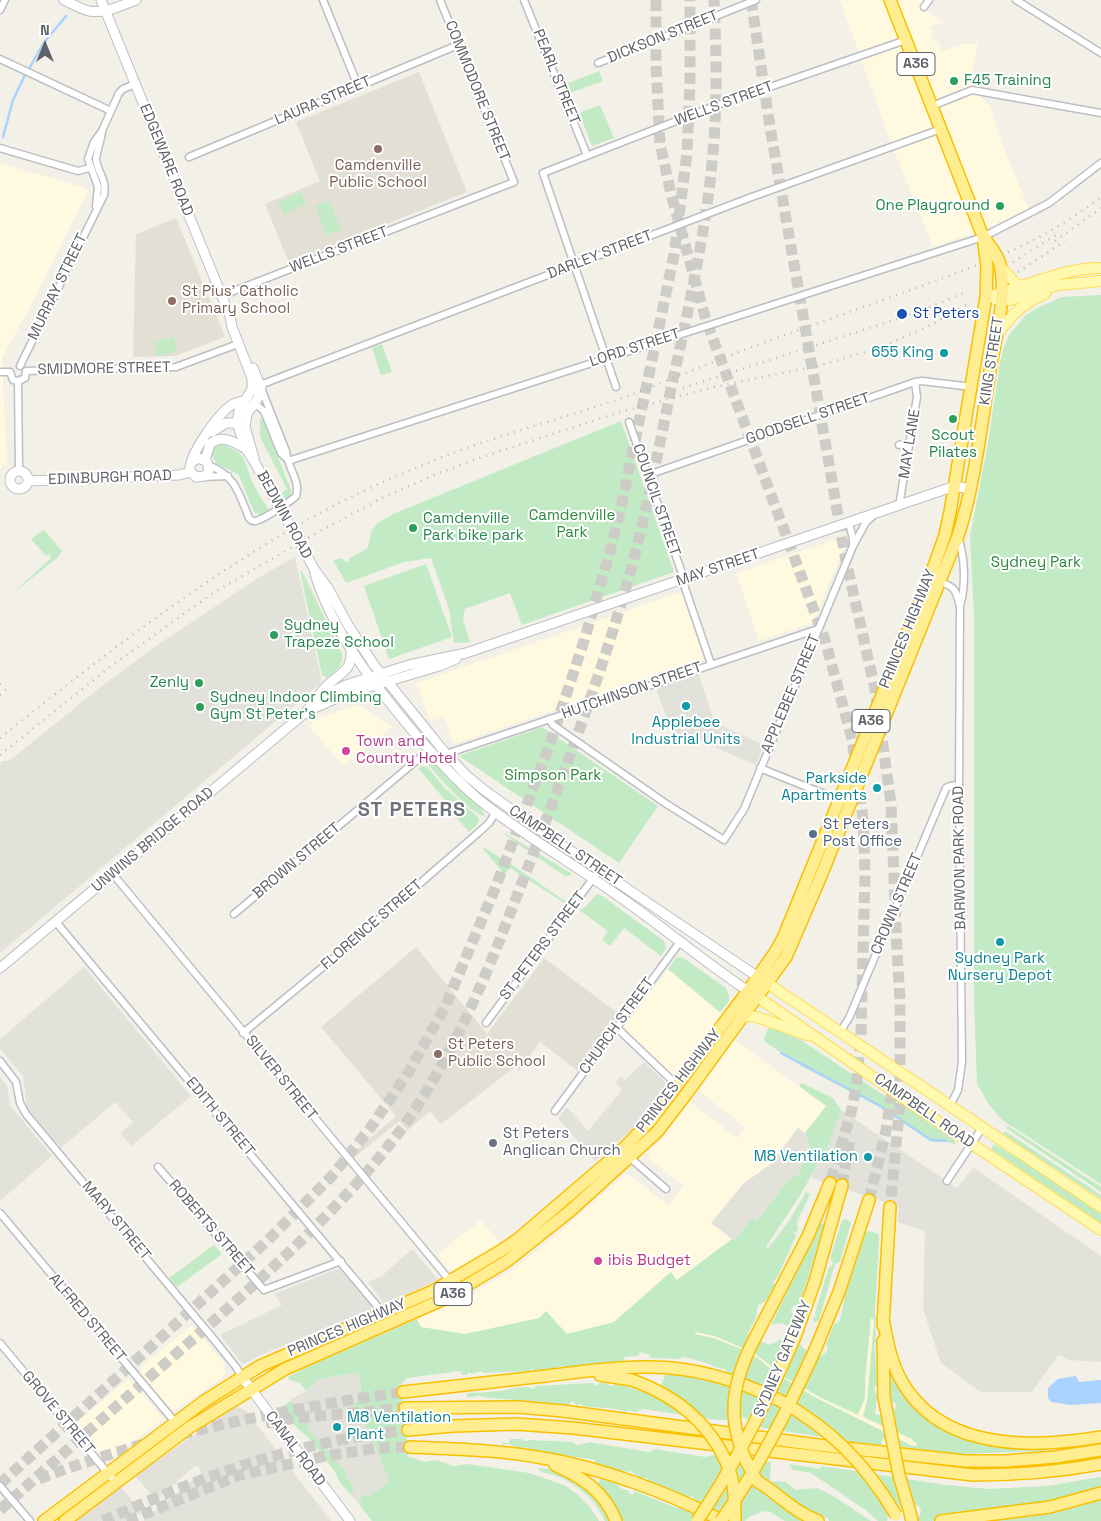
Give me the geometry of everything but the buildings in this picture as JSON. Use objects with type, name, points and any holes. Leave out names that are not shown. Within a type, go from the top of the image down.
[{"type":"highway","name":"KING STREET","points":[[890,0],[983,237],[986,297],[955,486]]},
{"type":"highway","name":"KING STREET","points":[[970,489],[1001,297],[1001,267],[992,246],[983,237]]},
{"type":"highway","name":"PRINCES HIGHWAY","points":[[763,980],[784,936],[839,800],[940,582],[945,534],[955,486]]},
{"type":"highway","name":"PRINCES HIGHWAY","points":[[65,1521],[190,1427],[285,1369],[444,1299],[470,1284],[528,1245],[570,1211],[626,1154],[763,980],[786,957],[940,582],[958,536],[970,489]]},
{"type":"highway","name":"PRINCES HIGHWAY","points":[[44,1521],[174,1422],[242,1377],[268,1362],[451,1282],[518,1239],[657,1132],[742,1018],[753,994]]},
{"type":"highway","points":[[799,1521],[776,1505],[763,1492],[742,1451],[734,1422],[734,1396],[744,1357],[808,1236],[830,1183]]},
{"type":"highway","name":"SYDNEY GATEWAY","points":[[697,1521],[729,1470],[777,1380],[815,1281],[842,1185]]},
{"type":"highway","name":"SYDNEY GATEWAY","points":[[722,1521],[770,1443],[816,1350],[839,1292],[869,1200]]},
{"type":"highway","points":[[890,1207],[882,1319],[884,1397],[899,1475],[912,1521]]},
{"type":"highway","points":[[882,1319],[892,1361],[907,1390],[922,1408],[950,1428],[982,1438],[1029,1443],[1101,1438]]},
{"type":"highway","points":[[403,1392],[631,1367],[672,1368],[696,1371],[736,1381],[779,1400],[807,1416],[843,1445],[871,1476],[898,1518]]},
{"type":"highway","points":[[544,1376],[592,1374],[632,1380],[680,1403],[712,1437],[723,1455],[731,1475],[735,1496],[735,1521]]},
{"type":"highway","points":[[405,1408],[519,1407],[563,1410],[837,1448],[965,1461],[1055,1458],[1101,1450]]},
{"type":"highway","points":[[408,1430],[516,1424],[573,1428],[940,1472],[973,1474],[1046,1473],[1101,1464]]},
{"type":"highway","points":[[410,1447],[542,1457],[583,1466],[611,1474],[708,1513],[722,1521]]},
{"type":"highway","points":[[494,1452],[531,1458],[553,1464],[573,1473],[590,1484],[602,1496],[616,1521]]},
{"type":"highway","points":[[757,1480],[790,1506],[818,1521]]},
{"type":"highway","points":[[947,1520],[1050,1508],[1101,1493]]},
{"type":"main road","points":[[64,0],[95,12],[136,0]]},
{"type":"main road","name":"EDGEWARE ROAD","points":[[102,0],[231,320]]},
{"type":"main road","points":[[1001,267],[1015,283],[1022,286]]},
{"type":"main road","points":[[1001,297],[1022,286],[1064,272],[1101,268]]},
{"type":"main road","points":[[986,297],[1001,297],[1010,300],[1049,287],[1101,281]]},
{"type":"main road","points":[[996,337],[1013,314],[1022,306],[1043,295],[1075,284]]},
{"type":"main road","points":[[231,320],[236,326],[261,387],[241,425]]},
{"type":"main road","points":[[231,320],[238,344],[252,378],[251,393],[239,410],[241,425]]},
{"type":"main road","name":"EDINBURGH ROAD","points":[[193,461],[197,447],[229,406],[244,401]]},
{"type":"main road","name":"EDINBURGH ROAD","points":[[204,438],[226,423],[241,425]]},
{"type":"main road","name":"BEDWIN ROAD","points":[[241,425],[246,449],[314,569],[328,588],[368,657],[384,678]]},
{"type":"main road","name":"BEDWIN ROAD","points":[[241,425],[254,461]]},
{"type":"main road","points":[[207,462],[199,458],[193,461],[190,466],[191,472],[196,477],[202,477],[207,474],[210,444],[218,440],[230,440],[246,449]]},
{"type":"main road","points":[[19,470],[26,473],[29,481],[25,487],[20,489],[14,488],[10,481],[11,475],[19,470]]},
{"type":"main road","name":"EDINBURGH ROAD","points":[[29,481],[179,476],[191,472]]},
{"type":"main road","points":[[0,481],[10,481]]},
{"type":"main road","points":[[955,486],[970,489]]},
{"type":"main road","name":"MAY STREET","points":[[374,681],[409,665],[466,653],[955,486]]},
{"type":"main road","name":"BEDWIN ROAD","points":[[314,569],[324,598],[351,649],[374,681]]},
{"type":"main road","points":[[315,700],[329,684],[347,669],[352,660],[351,649]]},
{"type":"main road","name":"CAMPBELL STREET","points":[[384,678],[446,754],[484,790],[763,980]]},
{"type":"main road","name":"CAMPBELL STREET","points":[[374,681],[448,772],[496,812],[630,904],[753,994]]},
{"type":"main road","name":"UNWINS BRIDGE ROAD","points":[[0,968],[306,712],[315,700],[335,690],[374,681]]},
{"type":"main road","name":"UNWINS BRIDGE ROAD","points":[[306,712],[374,681]]},
{"type":"main road","name":"CAMPBELL ROAD","points":[[763,980],[1101,1207]]},
{"type":"main road","name":"CAMPBELL ROAD","points":[[753,994],[1101,1230]]},
{"type":"main road","points":[[742,1018],[749,1016],[757,1017],[820,1039]]},
{"type":"main road","name":"CANAL ROAD","points":[[242,1377],[350,1521]]},
{"type":"street","points":[[0,10],[5,0]]},
{"type":"street","points":[[323,0],[358,86]]},
{"type":"street","name":"COMMODORE STREET","points":[[440,0],[514,182]]},
{"type":"street","name":"PEARL STREET","points":[[524,0],[587,155]]},
{"type":"street","name":"DICKSON STREET","points":[[598,63],[756,0]]},
{"type":"street","points":[[924,7],[929,0]]},
{"type":"street","points":[[1016,0],[1101,53]]},
{"type":"street","name":"WELLS STREET","points":[[574,265],[543,173],[712,107],[906,40]]},
{"type":"street","name":"LAURA STREET","points":[[188,157],[458,45]]},
{"type":"street","points":[[0,59],[111,111]]},
{"type":"street","points":[[0,148],[78,171],[90,168],[88,156],[121,91],[135,84]]},
{"type":"street","points":[[932,106],[972,90],[1101,113]]},
{"type":"street","name":"DARLEY STREET","points":[[261,387],[749,198],[941,129]]},
{"type":"street","name":"MURRAY STREET","points":[[23,368],[96,207],[104,195],[104,180],[96,156],[101,144],[102,131]]},
{"type":"street","name":"LORD STREET","points":[[287,460],[983,237],[1049,203],[1101,163]]},
{"type":"street","name":"MURRAY STREET","points":[[90,168],[98,187],[96,207]]},
{"type":"street","name":"WELLS STREET","points":[[221,296],[514,182]]},
{"type":"street","points":[[574,265],[616,387]]},
{"type":"street","name":"SMIDMORE STREET","points":[[23,368],[176,367],[238,344]]},
{"type":"street","points":[[13,367],[23,368],[25,378],[18,381],[13,380],[10,372],[13,367]]},
{"type":"street","points":[[0,372],[10,372]]},
{"type":"street","points":[[18,381],[19,470]]},
{"type":"street","name":"GOODSELL STREET","points":[[648,475],[915,382],[922,381],[972,387]]},
{"type":"street","name":"MAY LANE","points":[[898,506],[917,396],[915,382]]},
{"type":"street","points":[[207,462],[228,476],[236,487],[248,518],[254,521],[295,498],[297,494],[296,484],[261,387]]},
{"type":"street","points":[[254,403],[264,411],[282,453],[287,460]]},
{"type":"street","name":"COUNCIL STREET","points":[[629,422],[711,664]]},
{"type":"street","points":[[898,445],[910,444]]},
{"type":"street","points":[[202,477],[228,476]]},
{"type":"street","name":"APPLEBEE STREET","points":[[549,719],[553,725],[724,840],[744,809],[853,546],[866,522],[874,514]]},
{"type":"street","points":[[849,523],[854,538],[853,546]]},
{"type":"street","name":"BARWON PARK ROAD","points":[[958,536],[962,550],[964,593],[960,607]]},
{"type":"street","points":[[940,582],[959,583],[963,576]]},
{"type":"street","name":"BARWON PARK ROAD","points":[[940,582],[956,592],[960,607],[959,785],[962,1062],[958,1090],[950,1106]]},
{"type":"street","name":"HUTCHINSON STREET","points":[[446,754],[818,629]]},
{"type":"street","name":"BROWN STREET","points":[[234,914],[429,750]]},
{"type":"street","points":[[760,768],[839,800]]},
{"type":"street","name":"CROWN STREET","points":[[840,1032],[849,1018],[946,788],[959,785]]},
{"type":"street","name":"FLORENCE STREET","points":[[243,1033],[336,957],[478,834],[489,823],[496,812]]},
{"type":"street","name":"ST PETERS STREET","points":[[486,1023],[600,869]]},
{"type":"street","name":"SILVER STREET","points":[[112,874],[451,1282]]},
{"type":"street","name":"EDITH STREET","points":[[56,922],[383,1313]]},
{"type":"street","name":"CHURCH STREET","points":[[555,1111],[680,942]]},
{"type":"street","points":[[616,1027],[678,1086]]},
{"type":"street","name":"MARY STREET","points":[[0,1061],[16,1082],[20,1103],[26,1114],[226,1354],[242,1377]]},
{"type":"street","points":[[947,1181],[982,1128]]},
{"type":"street","points":[[626,1154],[666,1189]]},
{"type":"street","name":"ROBERTS STREET","points":[[158,1167],[264,1290],[341,1261]]},
{"type":"street","name":"ALFRED STREET","points":[[0,1213],[174,1422]]},
{"type":"street","name":"GROVE STREET","points":[[0,1344],[116,1483]]},
{"type":"street","points":[[0,1486],[30,1521]]},
{"type":"shaded area","points":[[840,0],[930,0],[928,12],[943,22],[931,27],[934,34],[931,35],[934,42],[938,41],[941,49],[939,49],[940,52],[963,44],[978,44],[971,76],[972,90],[990,105],[1003,146],[1029,209],[991,227],[933,247],[891,143]]},
{"type":"shaded area","name":"Camdenville Public School","points":[[419,72],[467,192],[289,263],[265,204],[320,181],[296,122]]},
{"type":"shaded area","points":[[0,163],[86,188],[88,191],[30,307],[2,358],[7,465],[2,465],[2,468],[0,468]]},
{"type":"shaded area","name":"St Pius' Catholic Primary School","points":[[176,218],[225,337],[175,356],[133,357],[136,234]]},
{"type":"shaded area","points":[[846,536],[848,538],[813,623],[759,641],[736,573]]},
{"type":"shaded area","points":[[295,557],[321,677],[320,684],[0,953],[0,765],[2,761],[9,761],[102,686],[153,648],[258,578]]},
{"type":"shaded area","points":[[682,592],[704,660],[454,744],[444,717],[430,721],[416,683]]},
{"type":"shaded area","name":"Applebee Industrial Units","points":[[698,673],[715,723],[764,745],[756,765],[696,739],[673,736],[656,688]]},
{"type":"shaded area","name":"Town and Country Hotel","points":[[358,705],[392,727],[343,766],[309,726],[319,717]]},
{"type":"shaded area","name":"St Peters Public School","points":[[416,947],[487,1034],[544,958],[619,1014],[578,1071],[540,1042],[519,1071],[515,1067],[441,1124],[430,1111],[408,1130],[399,1121],[355,1157],[352,1154],[396,1116],[321,1027]]},
{"type":"shaded area","points":[[84,967],[191,1096],[131,1146],[120,1133],[133,1122],[115,1102],[61,1148],[27,1108],[23,1076],[0,1049],[0,1039]]},
{"type":"shaded area","points":[[668,969],[721,1014],[678,1074],[672,1074],[625,1029],[625,1025]]},
{"type":"shaded area","points":[[735,1040],[826,1106],[805,1133],[797,1128],[771,1164],[743,1184],[711,1223],[732,1239],[676,1280],[670,1272],[614,1322],[607,1325],[567,1334],[539,1318],[465,1334],[421,1327],[417,1319],[471,1295],[513,1269],[538,1250],[625,1175],[629,1175],[668,1205],[684,1186],[650,1160],[648,1152],[662,1139],[690,1102],[737,1138],[745,1127],[699,1091]]},
{"type":"shaded area","points":[[644,1062],[668,1085],[649,1111],[630,1131],[595,1161],[558,1118],[567,1107],[588,1131],[622,1090],[615,1082],[621,1077],[625,1080]]},
{"type":"shaded area","points":[[0,1077],[7,1086],[10,1105],[52,1156],[0,1201]]},
{"type":"shaded area","points":[[841,1110],[957,1188],[974,1168],[1101,1256],[1101,1362],[1069,1360],[1058,1355],[1032,1392],[981,1392],[941,1363],[923,1309],[925,1231],[898,1222],[899,1207],[811,1178],[828,1147]]},
{"type":"shaded area","points":[[798,1128],[805,1133],[809,1146],[798,1175],[788,1180],[757,1221],[752,1218],[735,1241],[711,1223],[743,1184],[771,1164]]},
{"type":"shaded area","points":[[481,1220],[500,1243],[455,1271],[449,1270],[439,1258],[439,1253]]},
{"type":"shaded area","points":[[412,1249],[439,1280],[384,1304],[368,1282],[382,1276]]},
{"type":"shaded area","points":[[337,1269],[343,1270],[371,1305],[371,1309],[261,1355],[244,1364],[220,1335],[282,1305],[274,1294]]},
{"type":"shaded area","points":[[192,1325],[224,1363],[225,1373],[222,1378],[176,1409],[171,1409],[140,1373],[141,1367]]},
{"type":"shaded area","name":"M8 Ventilation Plant","points":[[358,1373],[366,1429],[371,1436],[389,1481],[368,1497],[363,1493],[359,1504],[351,1495],[355,1488],[307,1426],[309,1424],[290,1400],[306,1391],[319,1379],[325,1378],[326,1380],[328,1377]]},
{"type":"shaded area","points":[[129,1378],[163,1419],[107,1461],[75,1424]]},
{"type":"shaded area","points":[[239,1407],[246,1411],[331,1521],[143,1521],[202,1472],[196,1465],[156,1500],[135,1476],[227,1412]]},
{"type":"shaded area","points":[[121,1487],[141,1512],[130,1521],[77,1521]]},
{"type":"green space","points":[[599,71],[603,81],[570,93],[566,84]]},
{"type":"green space","points":[[600,105],[614,138],[592,146],[579,113]]},
{"type":"green space","points":[[301,192],[306,204],[284,214],[278,202]]},
{"type":"green space","points":[[329,201],[341,229],[327,235],[315,206]]},
{"type":"green space","name":"Sydney Park","points":[[1101,295],[1101,1184],[1002,1120],[988,1103],[977,1084],[974,999],[974,616],[970,536],[988,443],[1000,362],[1009,335],[1026,315],[1062,297]]},
{"type":"green space","points":[[174,337],[177,351],[157,356],[154,342]]},
{"type":"green space","points":[[382,344],[392,372],[381,375],[372,348]]},
{"type":"green space","points":[[260,419],[263,419],[291,490],[291,495],[285,500],[281,493],[287,489],[260,437]]},
{"type":"green space","name":"Camdenville Park","points":[[621,421],[674,572],[522,625],[510,593],[465,609],[463,620],[470,642],[454,643],[449,609],[431,558],[404,562],[346,583],[333,560],[341,558],[348,563],[350,558],[368,548],[371,532],[376,524],[393,514]]},
{"type":"green space","points":[[228,443],[227,447],[239,453],[243,458],[251,479],[269,510],[260,515],[254,512],[239,475],[217,464],[211,454],[216,444]]},
{"type":"green space","points":[[44,530],[62,551],[57,558],[13,593],[51,558],[49,554],[46,556],[31,539]]},
{"type":"green space","points":[[426,564],[452,637],[389,659],[364,586]]},
{"type":"green space","points":[[300,571],[302,571],[342,654],[342,662],[327,678],[322,675]]},
{"type":"green space","name":"Simpson Park","points":[[542,727],[658,806],[619,863],[459,756]]},
{"type":"green space","points":[[429,761],[437,765],[449,780],[481,807],[485,817],[470,808],[454,793],[427,763]]},
{"type":"green space","points":[[427,767],[445,788],[479,818],[477,825],[469,832],[418,768]]},
{"type":"green space","points":[[505,833],[572,874],[565,876],[508,837]]},
{"type":"green space","points":[[481,846],[568,903],[566,904],[510,868],[504,874]]},
{"type":"green space","points":[[597,894],[664,941],[666,948],[661,956],[624,928],[610,946],[602,940],[608,931],[579,910],[584,908]]},
{"type":"green space","points":[[682,957],[726,988],[729,1001],[720,1012],[668,969],[676,958]]},
{"type":"green space","points":[[769,1027],[801,1040],[885,1096],[908,1107],[953,1137],[956,1145],[949,1142],[930,1141],[885,1110],[801,1066],[765,1042],[764,1038]]},
{"type":"green space","points":[[802,1083],[833,1098],[841,1110],[828,1147],[799,1197],[767,1245],[767,1250],[789,1221],[806,1192],[810,1194],[797,1222],[798,1230],[794,1233],[796,1236],[778,1276],[773,1282],[775,1285],[766,1301],[758,1305],[755,1320],[747,1334],[769,1345],[783,1339],[801,1345],[810,1354],[822,1356],[827,1351],[828,1347],[826,1345],[834,1324],[840,1321],[847,1286],[865,1232],[874,1232],[879,1235],[875,1312],[876,1342],[874,1344],[877,1385],[874,1390],[879,1398],[875,1414],[887,1415],[896,1407],[895,1402],[889,1402],[887,1375],[891,1375],[899,1388],[927,1417],[1044,1448],[1045,1451],[958,1454],[897,1446],[897,1441],[882,1439],[881,1446],[763,1428],[743,1417],[717,1420],[643,1409],[636,1412],[627,1410],[627,1412],[611,1408],[576,1405],[574,1402],[571,1402],[569,1405],[481,1397],[479,1395],[467,1397],[467,1393],[499,1391],[521,1387],[534,1389],[535,1386],[593,1383],[596,1386],[600,1383],[607,1383],[610,1386],[621,1385],[646,1393],[651,1382],[661,1386],[666,1373],[724,1385],[778,1405],[783,1395],[770,1386],[762,1386],[726,1371],[724,1368],[683,1357],[680,1359],[650,1358],[650,1355],[640,1352],[638,1356],[625,1357],[623,1361],[564,1368],[562,1366],[557,1369],[537,1371],[531,1369],[530,1371],[483,1373],[483,1371],[472,1374],[469,1372],[467,1375],[462,1375],[460,1371],[407,1378],[401,1384],[409,1458],[424,1462],[437,1460],[453,1466],[467,1464],[529,1473],[564,1485],[589,1506],[599,1521],[372,1521],[359,1504],[363,1493],[368,1497],[389,1481],[371,1436],[354,1406],[361,1391],[358,1373],[328,1377],[325,1380],[325,1378],[319,1379],[306,1391],[300,1383],[290,1380],[288,1377],[417,1319],[421,1327],[465,1334],[539,1318],[546,1311],[567,1334],[614,1322],[671,1272],[677,1280],[732,1239],[735,1240],[752,1218],[757,1221],[788,1180],[798,1175],[809,1146],[805,1133],[826,1106],[799,1086]],"holes":[[[871,1318],[874,1320],[867,1400],[863,1416],[912,1439],[911,1445],[813,1396],[772,1370],[758,1358],[744,1350],[714,1338],[695,1334],[700,1333],[714,1336],[754,1353],[786,1378],[821,1398],[858,1415],[865,1398]]]},
{"type":"green space","points":[[1008,1126],[1101,1187],[1101,1192],[1006,1128]]},
{"type":"green space","points":[[1005,1131],[1101,1195],[1101,1199],[1003,1134]]},
{"type":"green space","points":[[994,1144],[1028,1164],[1101,1213],[1101,1223],[991,1149]]},
{"type":"green space","points":[[844,1219],[851,1223],[840,1262],[835,1264],[819,1320],[814,1323],[813,1318],[816,1315],[829,1267],[832,1266],[833,1262],[830,1259],[841,1223]]},
{"type":"green space","points":[[821,1223],[825,1224],[799,1305],[793,1306],[791,1311],[795,1318],[790,1329],[786,1325],[771,1325]]},
{"type":"green space","points":[[214,1245],[222,1254],[177,1287],[169,1278]]},
{"type":"green space","points":[[291,1401],[309,1424],[307,1427],[347,1473],[345,1475],[355,1488],[351,1495],[341,1484],[335,1472],[310,1439],[297,1428],[281,1407]]},
{"type":"green space","points":[[502,1439],[503,1443],[509,1443],[510,1439],[572,1442],[578,1445],[589,1442],[649,1452],[655,1449],[705,1457],[714,1455],[771,1462],[770,1481],[786,1482],[796,1490],[817,1488],[833,1496],[871,1521],[829,1521],[820,1516],[818,1521],[785,1521],[770,1512],[764,1511],[749,1517],[745,1521],[621,1521],[611,1499],[598,1485],[601,1477],[629,1491],[628,1493],[633,1495],[634,1491],[674,1507],[693,1512],[697,1502],[692,1496],[688,1498],[649,1482],[647,1478],[639,1478],[631,1471],[623,1472],[596,1464],[595,1460],[592,1459],[574,1458],[569,1455],[564,1456],[528,1449],[527,1447],[512,1446],[510,1444],[502,1445]]},
{"type":"green space","points":[[789,1464],[820,1469],[821,1466],[946,1485],[988,1489],[1047,1486],[1101,1477],[1101,1489],[1071,1499],[951,1521],[918,1521],[917,1517],[921,1511],[919,1506],[907,1505],[888,1513],[887,1521],[878,1521],[867,1511],[811,1473],[793,1470]]},
{"type":"green space","points":[[538,1468],[549,1469],[567,1475],[567,1479],[570,1478],[574,1481],[574,1484],[586,1487],[595,1496],[595,1501],[599,1500],[611,1521],[605,1521],[594,1503],[579,1489],[561,1478],[541,1472]]},
{"type":"green space","points":[[1101,1499],[1101,1521],[990,1521],[1036,1516]]},
{"type":"sand","points":[[871,1318],[874,1320],[867,1400],[863,1416],[911,1439],[917,1444],[916,1446],[813,1396],[772,1370],[758,1358],[744,1350],[714,1338],[695,1334],[695,1332],[714,1336],[754,1353],[786,1378],[821,1398],[858,1415],[865,1398]]},
{"type":"water","points":[[1076,1376],[1079,1382],[1101,1380],[1101,1403],[1071,1405],[1051,1402],[1048,1398],[1048,1388],[1058,1379]]},
{"type":"waterway","points":[[30,67],[43,44],[66,16]]},
{"type":"waterway","points":[[3,137],[13,100],[25,75]]},
{"type":"waterway","points":[[781,1053],[877,1104],[931,1140],[946,1141]]},
{"type":"tunnel","points":[[656,0],[656,65],[660,144],[671,194],[706,320],[825,640],[852,739],[863,819],[865,873],[861,1032],[857,1081],[852,1109],[830,1183]]},
{"type":"tunnel","points":[[0,1484],[267,1241],[332,1176],[371,1127],[408,1073],[445,1007],[494,891],[550,744],[584,641],[622,503],[674,255],[687,153],[690,82],[690,0]]},
{"type":"tunnel","points":[[0,1510],[216,1319],[309,1233],[374,1164],[394,1139],[417,1107],[456,1039],[489,967],[584,718],[619,613],[641,530],[692,290],[709,189],[716,107],[714,0]]},
{"type":"tunnel","points":[[751,0],[770,127],[846,561],[878,709]]},
{"type":"tunnel","points":[[880,725],[891,803],[900,1001],[900,1105],[890,1207]]},
{"type":"tunnel","points":[[869,1200],[886,1131],[893,1083]]},
{"type":"tunnel","points":[[842,1185],[850,1137]]},
{"type":"tunnel","points":[[39,1479],[128,1449],[218,1425],[403,1392]]},
{"type":"tunnel","points":[[266,1423],[296,1418],[405,1408]]},
{"type":"tunnel","points":[[103,1521],[176,1490],[252,1463],[329,1442],[408,1430]]},
{"type":"tunnel","points":[[127,1521],[240,1475],[326,1456],[378,1448],[410,1447]]},
{"type":"railway","points":[[1008,252],[1056,228],[1101,197]]},
{"type":"railway","points":[[1055,241],[1101,208]]},
{"type":"railway","points":[[1013,262],[1059,233]]},
{"type":"railway","points":[[1018,272],[1065,241]]},
{"type":"railway","points":[[0,738],[123,642],[208,581],[297,526],[343,501],[408,471],[458,451],[632,394],[744,350],[977,265]]},
{"type":"railway","points":[[683,388],[888,322],[966,292]]},
{"type":"railway","points":[[0,755],[110,667],[213,593],[320,531],[386,496],[479,458],[620,412],[714,387],[821,365],[879,348],[931,325],[971,302]]},
{"type":"railway","points":[[0,695],[9,687]]},
{"type":"place","name":"F45 Training","points":[[954,81]]},
{"type":"place","name":"Camdenville Public School","points":[[378,149]]},
{"type":"place","name":"One Playground","points":[[1000,206]]},
{"type":"place","name":"St Pius' Catholic Primary School","points":[[172,301]]},
{"type":"place","name":"St Peters","points":[[902,314]]},
{"type":"place","name":"655 King","points":[[944,353]]},
{"type":"place","name":"Scout Pilates","points":[[953,419]]},
{"type":"place","name":"Camdenville Park bike park","points":[[413,528]]},
{"type":"place","name":"Sydney Trapeze School","points":[[274,635]]},
{"type":"place","name":"Zenly","points":[[199,683]]},
{"type":"place","name":"Applebee Industrial Units","points":[[686,706]]},
{"type":"place","name":"Sydney Indoor Climbing Gym St Peter’s","points":[[200,707]]},
{"type":"place","name":"Town and Country Hotel","points":[[346,751]]},
{"type":"place","name":"Parkside Apartments","points":[[877,788]]},
{"type":"place","name":"St Peters Post Office","points":[[813,834]]},
{"type":"place","name":"Sydney Park Nursery Depot","points":[[1000,942]]},
{"type":"place","name":"St Peters Public School","points":[[438,1054]]},
{"type":"place","name":"St Peters Anglican Church","points":[[493,1143]]},
{"type":"place","name":"M8 Ventilation","points":[[868,1157]]},
{"type":"place","name":"ibis Budget","points":[[598,1261]]},
{"type":"place","name":"M8 Ventilation Plant","points":[[337,1427]]},
{"type":"district","name":"ST PETERS","points":[[412,811]]}]
